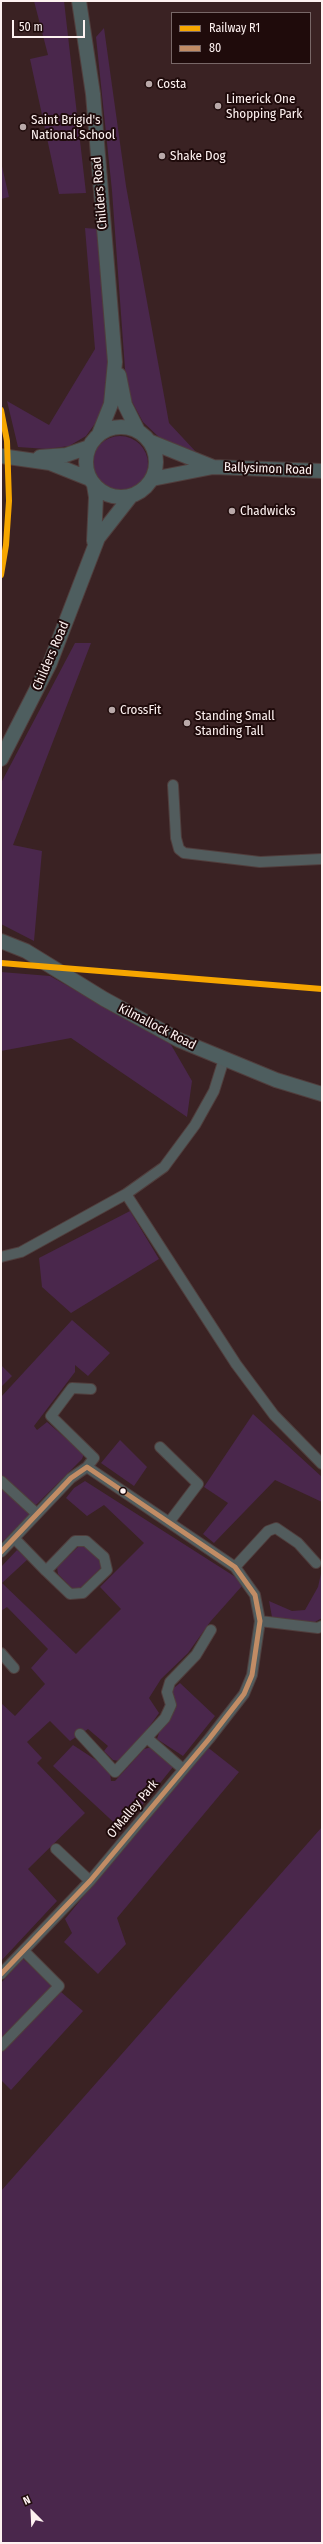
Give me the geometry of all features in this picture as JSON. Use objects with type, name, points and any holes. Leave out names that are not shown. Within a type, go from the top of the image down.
[{"type":"main road","name":"Childers Road","points":[[79,1],[93,94],[101,216],[115,362],[125,405],[138,431]]},
{"type":"main road","name":"Childers Road","points":[[99,434],[111,404],[115,362]]},
{"type":"main road","points":[[1,456],[50,463],[92,482],[109,496],[131,496],[143,490],[152,479],[157,464],[151,442],[138,431],[118,427],[99,434],[89,447],[86,463],[92,482]]},
{"type":"main road","name":"Ballysimon Road","points":[[151,442],[214,467]]},
{"type":"main road","points":[[19,458],[66,455],[89,447]]},
{"type":"main road","name":"Ballysimon Road","points":[[152,479],[214,467],[322,471]]},
{"type":"main road","name":"Childers Road","points":[[92,482],[96,497],[96,526],[93,550]]},
{"type":"main road","name":"Childers Road","points":[[1,759],[50,663],[93,550],[104,529],[131,496]]},
{"type":"main road","name":"Kilmallock Road","points":[[1,941],[26,951],[104,999],[179,1040],[276,1080],[322,1094]]},
{"type":"street","points":[[173,784],[176,838],[180,849],[184,853],[260,862],[322,859]]},
{"type":"street","points":[[1,1257],[21,1252],[126,1194],[164,1167],[195,1125],[214,1091],[224,1059]]},
{"type":"street","points":[[126,1194],[236,1364],[274,1415],[322,1464]]},
{"type":"street","points":[[1,1552],[71,1478],[87,1467],[94,1458],[51,1416],[72,1388],[91,1389]]},
{"type":"street","points":[[160,1447],[198,1484],[170,1522]]},
{"type":"street","name":"O'Malley Park","points":[[1,1974],[90,1881],[209,1739],[249,1684],[260,1621],[255,1595],[235,1567],[87,1467]]},
{"type":"street","points":[[1,1481],[37,1514]]},
{"type":"street","points":[[235,1567],[268,1531],[276,1528],[298,1543],[316,1563]]},
{"type":"street","points":[[14,1538],[46,1570],[70,1594],[83,1593],[107,1570],[104,1557],[86,1541],[75,1541],[46,1570]]},
{"type":"street","points":[[260,1621],[318,1628],[322,1626]]},
{"type":"street","points":[[80,1734],[116,1772],[165,1718],[171,1705],[167,1692],[170,1682],[196,1655],[211,1630]]},
{"type":"street","points":[[1,1654],[14,1668]]},
{"type":"street","points":[[147,1738],[183,1770]]},
{"type":"street","points":[[56,1849],[90,1881]]},
{"type":"street","points":[[1,2046],[59,1986],[24,1951]]},
{"type":"shaded area","points":[[34,1],[64,1],[86,193],[59,194],[30,59],[48,55]]},
{"type":"shaded area","points":[[104,28],[126,186],[169,423],[196,452],[161,439],[143,422],[130,398],[125,369],[112,191],[96,37]]},
{"type":"shaded area","points":[[1,162],[9,197],[1,199]]},
{"type":"shaded area","points":[[85,228],[97,229],[109,331],[111,377],[107,402],[99,418],[86,436],[69,446],[47,449],[18,447],[7,401],[49,425],[95,349]]},
{"type":"shaded area","points":[[120,436],[131,438],[140,444],[146,453],[148,464],[146,475],[140,484],[131,490],[120,492],[109,490],[100,484],[94,475],[92,464],[94,453],[100,444],[109,438]]},
{"type":"shaded area","points":[[75,643],[91,643],[13,845],[42,851],[34,941],[1,924],[1,783]]},
{"type":"shaded area","points":[[1,972],[50,976],[170,1043],[192,1081],[187,1117],[71,1038],[1,1051]]},
{"type":"shaded area","points":[[130,1211],[159,1259],[71,1313],[42,1287],[39,1258]]},
{"type":"shaded area","points":[[72,1320],[110,1353],[88,1376],[75,1365],[75,1372],[34,1426],[37,1430],[47,1422],[84,1454],[82,1459],[36,1505],[28,1502],[1,1477],[1,1397]]},
{"type":"shaded area","points":[[1,1365],[12,1376],[1,1387]]},
{"type":"shaded area","points":[[253,1414],[322,1477],[322,1502],[275,1480],[214,1543],[203,1534],[228,1503],[204,1487]]},
{"type":"shaded area","points":[[120,1440],[147,1467],[134,1486],[101,1463]]},
{"type":"shaded area","points":[[85,1481],[237,1578],[242,1586],[210,1622],[188,1653],[161,1679],[149,1698],[159,1713],[132,1751],[120,1761],[113,1760],[104,1751],[108,1746],[88,1729],[70,1741],[50,1721],[27,1742],[42,1758],[37,1763],[85,1813],[28,1869],[57,1901],[1,1961],[1,1703],[15,1716],[45,1684],[31,1668],[48,1649],[7,1607],[1,1611],[1,1567],[17,1550],[28,1559],[2,1583],[76,1654],[121,1609],[100,1587],[144,1543],[104,1505],[87,1516],[66,1498],[74,1488]]},
{"type":"shaded area","points":[[1,1484],[30,1514],[1,1543]]},
{"type":"shaded area","points":[[86,1546],[102,1559],[102,1567],[79,1589],[73,1589],[58,1574],[57,1567],[78,1547]]},
{"type":"shaded area","points":[[322,1569],[322,1618],[313,1623],[272,1617],[269,1601],[292,1611],[305,1610],[318,1587]]},
{"type":"shaded area","points":[[180,1683],[215,1716],[183,1756],[157,1739],[161,1727],[177,1706],[170,1691]]},
{"type":"shaded area","points":[[73,1745],[102,1764],[110,1773],[111,1781],[115,1781],[144,1749],[152,1747],[173,1767],[122,1830],[53,1766]]},
{"type":"shaded area","points":[[206,1746],[239,1772],[117,1918],[126,1944],[98,1974],[64,1942],[72,1933],[65,1919]]},
{"type":"shaded area","points":[[322,1827],[322,2543],[1,2543],[1,2191]]},
{"type":"shaded area","points":[[23,1959],[83,2011],[11,2090],[1,2080],[1,1983]]},
{"type":"rail line","name":"R1","points":[[1,410],[7,441],[9,501],[6,545],[1,575]]},
{"type":"rail line","name":"R1","points":[[1,963],[322,989]]},
{"type":"transit line","name":"80","points":[[1,1552],[71,1478],[87,1467],[235,1567],[255,1595],[260,1621],[252,1675],[244,1694],[209,1739],[90,1881],[1,1974]]},
{"type":"place","name":"Costa","points":[[149,84]]},
{"type":"place","name":"Limerick One Shopping Park","points":[[218,106]]},
{"type":"place","name":"Saint Brigid's National School","points":[[23,127]]},
{"type":"place","name":"Shake Dog","points":[[162,156]]},
{"type":"place","name":"Chadwicks","points":[[232,511]]},
{"type":"place","name":"CrossFit","points":[[112,710]]},
{"type":"place","name":"Standing Small Standing Tall","points":[[187,723]]}]
